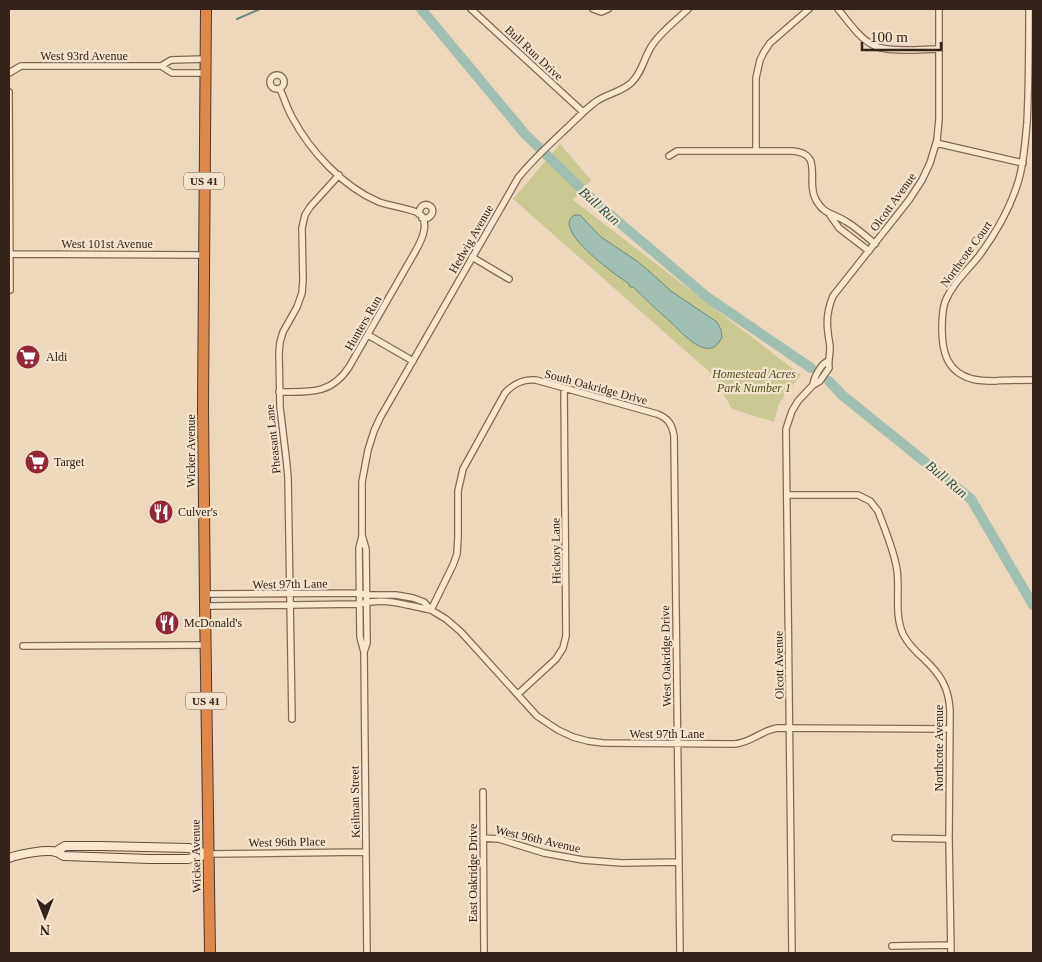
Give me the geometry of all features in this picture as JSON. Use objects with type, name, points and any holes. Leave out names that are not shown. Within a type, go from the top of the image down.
[{"type":"highway","name":"Wicker Avenue","points":[[206,9],[203,255],[204,599],[210,953]]},
{"type":"street","name":"Bull Run Drive","points":[[471,9],[584,112]]},
{"type":"street","points":[[593,9],[601,12],[608,9]]},
{"type":"street","name":"Hedwig Avenue","points":[[359,593],[358,548],[362,535],[362,482],[368,450],[380,418],[515,183],[526,168],[595,102],[616,93],[630,84],[641,69],[654,42],[688,9]]},
{"type":"street","points":[[756,151],[756,78],[760,60],[770,43],[809,9]]},
{"type":"street","points":[[838,9],[860,34],[874,46],[892,49],[939,49]]},
{"type":"street","name":"Olcott Avenue","points":[[792,953],[786,436],[788,423],[795,405],[813,385],[820,381],[829,368],[830,350],[826,319],[831,302],[837,291],[909,200],[930,164],[936,143],[939,119],[939,9]]},
{"type":"street","name":"Northcote Court","points":[[1030,10],[1029,79],[1023,163],[1014,194],[999,226],[977,258],[959,279],[945,302],[942,339],[946,358],[956,370],[966,377],[974,380],[1033,380]]},
{"type":"street","name":"West 93rd Avenue","points":[[9,73],[21,66],[161,66],[171,60],[206,59]]},
{"type":"street","name":"West 93rd Avenue","points":[[161,66],[172,73],[205,73]]},
{"type":"street","points":[[280,89],[292,118],[307,142],[339,175]]},
{"type":"street","points":[[9,92],[10,290]]},
{"type":"street","points":[[936,143],[1023,163]]},
{"type":"street","points":[[669,156],[677,151],[799,152],[807,155],[812,162],[814,197],[839,228],[869,251]]},
{"type":"street","name":"Hunters Run","points":[[279,392],[325,389],[334,384],[346,372],[422,237],[424,226],[421,216],[413,210],[384,204],[372,199],[339,175]]},
{"type":"street","name":"Pheasant Lane","points":[[292,719],[287,469],[280,419],[279,353],[280,342],[302,293],[302,228],[304,220],[310,207],[339,175]]},
{"type":"street","points":[[828,213],[846,221],[875,244]]},
{"type":"street","name":"West 101st Avenue","points":[[10,254],[203,255]]},
{"type":"street","points":[[472,257],[509,279]]},
{"type":"street","points":[[368,335],[413,361]]},
{"type":"street","name":"South Oakridge Drive","points":[[431,610],[453,565],[456,554],[458,491],[463,469],[505,393],[511,387],[518,382],[536,380],[657,414],[668,420]]},
{"type":"street","name":"Hickory Lane","points":[[518,694],[559,655],[564,648],[566,636],[564,388]]},
{"type":"street","name":"West Oakridge Drive","points":[[668,420],[674,436],[680,953]]},
{"type":"street","name":"Northcote Avenue","points":[[787,494],[858,495],[870,501],[876,508],[896,565],[900,626],[906,641],[937,673],[945,685],[949,700],[950,729],[951,953]]},
{"type":"street","name":"Hedwig Avenue","points":[[362,535],[366,548],[367,595]]},
{"type":"street","name":"West 97th Lane","points":[[204,599],[289,594],[359,593],[406,597],[424,602],[431,610],[457,627],[543,721],[558,730],[580,739],[603,743],[739,744],[769,730],[789,728],[950,729]]},
{"type":"street","name":"Keilman Street","points":[[359,593],[360,637],[364,652],[367,953]]},
{"type":"street","name":"Keilman Street","points":[[364,652],[367,643],[367,595]]},
{"type":"street","name":"West 97th Lane","points":[[204,599],[210,606],[393,602],[431,610]]},
{"type":"street","points":[[23,646],[205,645]]},
{"type":"street","name":"East Oakridge Drive","points":[[483,792],[484,953]]},
{"type":"street","name":"West 96th Avenue","points":[[483,838],[499,839],[544,853],[583,860],[622,863],[679,862]]},
{"type":"street","points":[[895,838],[950,839]]},
{"type":"street","name":"West 96th Place","points":[[56,852],[65,846],[161,847],[189,848],[209,854]]},
{"type":"street","name":"West 96th Place","points":[[9,858],[19,854],[38,852],[56,852],[64,856],[150,859],[188,858],[209,854],[365,852]]},
{"type":"street","points":[[892,946],[950,945]]},
{"type":"green space","name":"Homestead Acres Park Number 1","points":[[560,144],[591,180],[573,200],[801,375],[779,404],[774,422],[732,409],[714,376],[513,199]]},
{"type":"shaded area","points":[[575,215],[580,215],[601,237],[637,261],[671,291],[717,322],[722,337],[716,345],[709,348],[701,347],[693,342],[633,287],[630,287],[628,283],[588,251],[577,240],[571,230],[569,221]]},
{"type":"waterway","points":[[237,19],[260,9]]},
{"type":"waterway","name":"Bull Run","points":[[421,9],[525,134],[594,201],[707,297],[811,368]]},
{"type":"waterway","name":"Bull Run","points":[[829,381],[842,395],[971,499],[1033,605]]},
{"type":"place","name":"Aldi","points":[[28,357]]},
{"type":"place","name":"Target","points":[[37,462]]},
{"type":"place","name":"Culver's","points":[[161,512]]},
{"type":"place","name":"McDonald's","points":[[167,623]]}]
